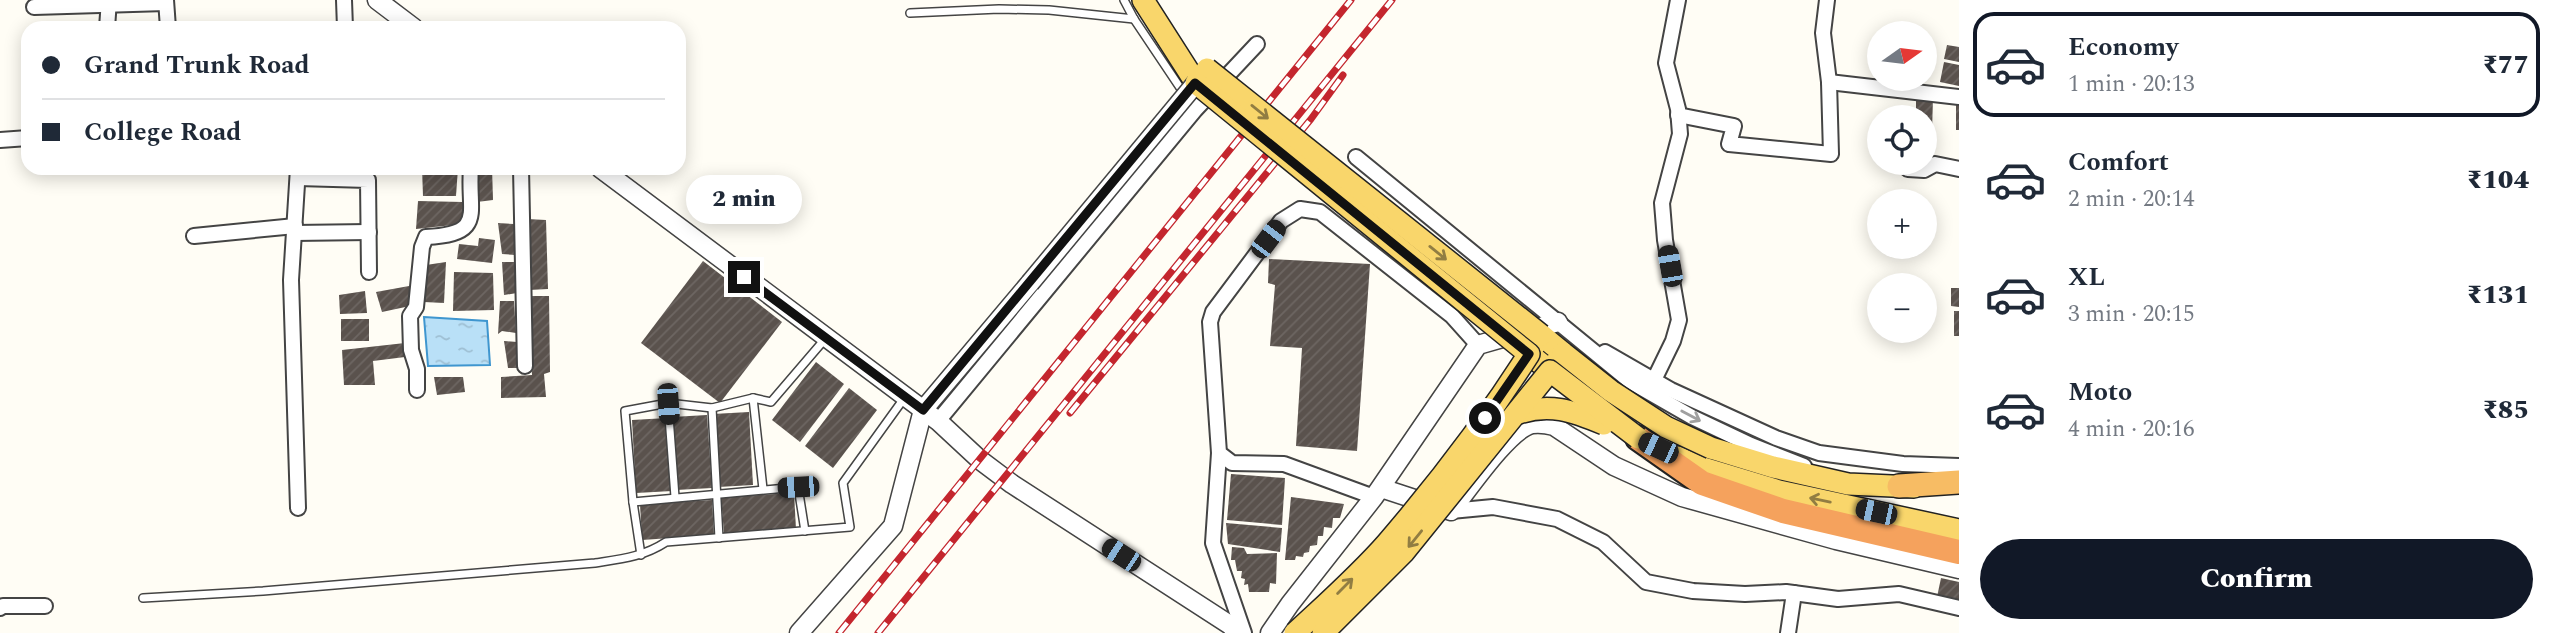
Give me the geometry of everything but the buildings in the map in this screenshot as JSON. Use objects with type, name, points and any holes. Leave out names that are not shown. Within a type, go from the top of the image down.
[{"type":"highway","points":[[1638,438],[1702,483],[1783,511],[1959,552]]},
{"type":"highway","points":[[1899,486],[1959,482]]},
{"type":"main road","points":[[1139,10],[1165,33],[1201,76],[1529,354],[1638,438]]},
{"type":"main road","points":[[1201,76],[1549,329],[1563,354],[1611,391],[1666,427],[1712,448],[1773,467],[1848,484],[1959,490]]},
{"type":"main road","points":[[1295,633],[1386,543],[1502,398],[1529,354],[1549,329]]},
{"type":"main road","points":[[1321,633],[1404,552],[1563,354]]},
{"type":"main road","points":[[1516,414],[1541,407],[1572,410],[1700,467],[1779,491],[1959,530]]},
{"type":"street","points":[[344,0],[345,21]]},
{"type":"street","points":[[377,0],[405,21]]},
{"type":"street","points":[[1654,380],[1673,341],[1679,320],[1665,240],[1662,203],[1680,134],[1666,63],[1678,0]]},
{"type":"street","points":[[1678,115],[1734,126],[1729,144],[1831,154],[1829,82],[1824,33],[1827,0]]},
{"type":"street","points":[[34,7],[166,1],[167,21]]},
{"type":"street","points":[[107,21],[108,3]]},
{"type":"street","points":[[931,415],[1195,110],[1257,44]]},
{"type":"street","points":[[799,633],[893,526],[931,415],[1030,283],[1201,76]]},
{"type":"street","points":[[1829,82],[1959,97]]},
{"type":"street","points":[[0,140],[21,138]]},
{"type":"street","points":[[1356,157],[1549,329],[1607,353],[1654,380],[1776,438],[1819,453],[1903,464],[1959,466]]},
{"type":"street","points":[[1937,164],[1959,169]]},
{"type":"street","points":[[298,175],[291,280],[298,508]]},
{"type":"street","points":[[318,175],[368,180],[369,272]]},
{"type":"street","points":[[417,390],[416,369],[411,350],[410,316],[415,307],[422,247],[426,237],[447,236],[462,231],[468,223],[472,211],[471,175]]},
{"type":"street","points":[[521,175],[525,366]]},
{"type":"street","points":[[609,175],[931,415],[980,460],[1012,484],[1230,625],[1238,633]]},
{"type":"street","points":[[1244,633],[1213,543],[1219,453],[1210,322],[1213,312],[1282,221],[1300,209],[1320,212],[1452,316],[1478,345]]},
{"type":"street","points":[[194,236],[294,230],[369,232]]},
{"type":"street","points":[[1270,633],[1377,492],[1478,345],[1549,329]]},
{"type":"street","points":[[1581,341],[1631,382],[1692,417],[1751,445],[1848,484]]},
{"type":"street","points":[[1451,511],[1508,440],[1531,425],[1545,424],[1554,426],[1614,466],[1682,497],[1836,540],[1959,569]]},
{"type":"street","points":[[1219,453],[1232,463],[1284,464],[1451,511],[1493,507],[1557,519],[1603,542],[1646,582],[1693,591],[1745,594],[1794,593],[1838,598],[1899,594],[1959,608]]},
{"type":"street","points":[[1788,633],[1794,593]]},
{"type":"street","points":[[1290,604],[1321,633]]},
{"type":"street","points":[[0,608],[45,606]]},
{"type":"lane","points":[[1124,0],[1139,10],[1195,110]]},
{"type":"lane","points":[[910,13],[999,9],[1139,10]]},
{"type":"lane","points":[[641,555],[625,411],[668,404],[712,408],[753,398],[771,402],[826,339]]},
{"type":"lane","points":[[143,598],[595,563],[641,555],[666,542],[850,527],[843,483],[905,397]]},
{"type":"lane","points":[[753,398],[763,489]]},
{"type":"lane","points":[[668,404],[674,497]]},
{"type":"lane","points":[[712,408],[719,538]]},
{"type":"lane","points":[[633,502],[798,487],[804,531]]},
{"type":"water","points":[[424,317],[487,321],[490,365],[428,366]]},
{"type":"railway","points":[[839,633],[1351,0]]},
{"type":"railway","points":[[878,633],[1392,0]]},
{"type":"railway","points":[[1070,413],[1311,119],[1343,75]]},
{"type":"route","points":[[744,277],[923,410],[1195,83],[1529,354],[1502,398],[1485,418]]}]
